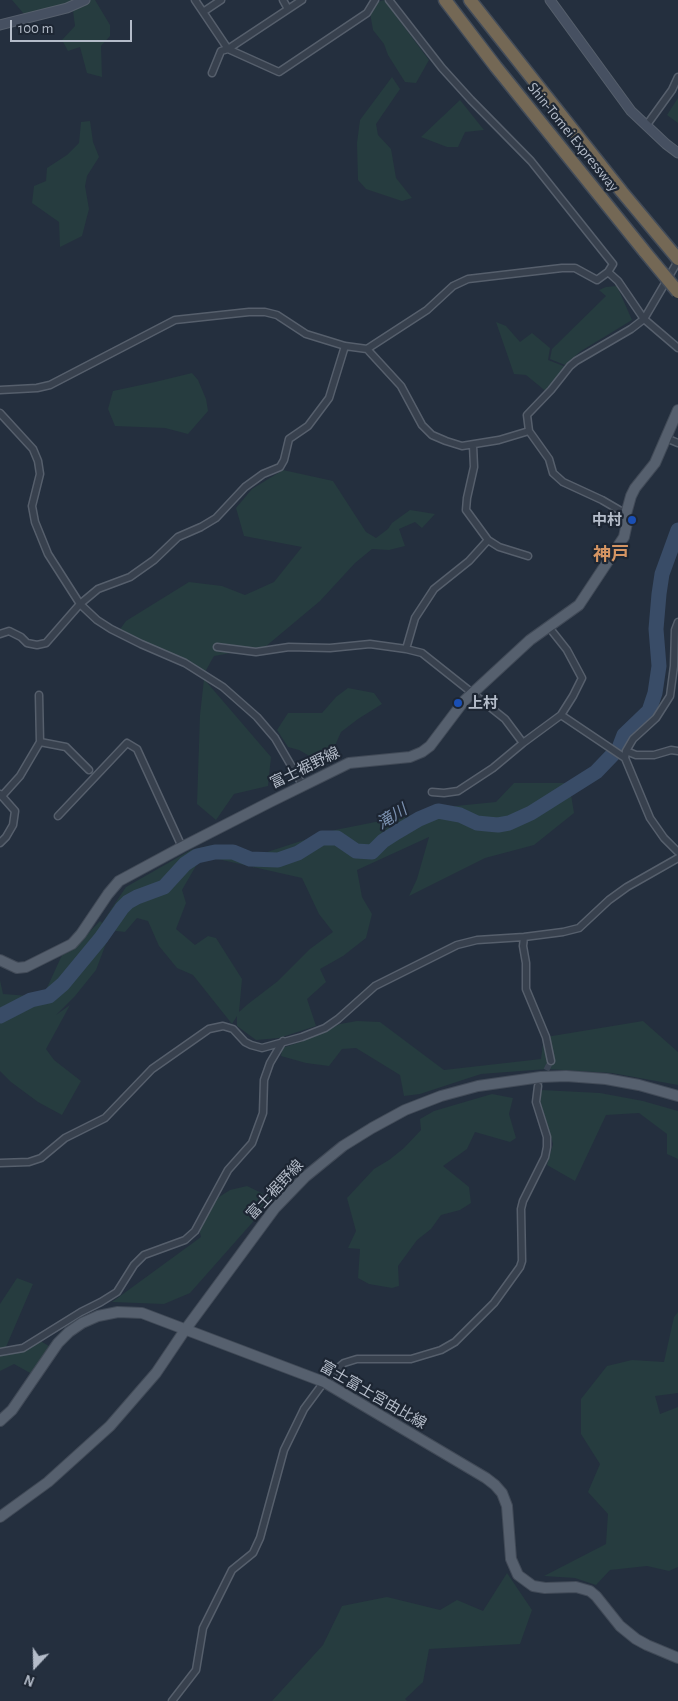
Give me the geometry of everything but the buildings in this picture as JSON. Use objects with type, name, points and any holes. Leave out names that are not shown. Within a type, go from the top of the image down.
[{"type":"highway","name":"Shin-Tomei Expressway","points":[[445,0],[502,74],[678,292]]},
{"type":"highway","name":"Shin-Tomei Expressway","points":[[470,0],[678,260]]},
{"type":"main road","name":"富士裾野線","points":[[0,960],[17,968],[26,967],[72,944],[108,894],[119,882],[182,846],[349,762],[410,757],[430,746],[464,701],[530,640],[579,605],[624,537],[630,496],[655,463],[678,410]]},
{"type":"main road","name":"富士裾野線","points":[[0,1517],[48,1482],[110,1426],[156,1373],[185,1330],[275,1208],[305,1177],[342,1146],[405,1110],[441,1096],[478,1086],[541,1077],[566,1076],[606,1079],[678,1096]]},
{"type":"main road","name":"富士富士宮由比線","points":[[0,1421],[12,1410],[58,1343],[69,1332],[82,1323],[98,1316],[118,1312],[142,1312],[325,1383],[486,1478],[502,1493],[507,1506],[512,1559],[518,1575],[533,1586],[545,1588],[576,1587],[590,1591],[620,1626],[636,1639],[647,1646],[678,1658]]},
{"type":"street","points":[[0,25],[67,8],[86,0]]},
{"type":"street","points":[[195,0],[228,49],[279,72],[367,12],[375,0]]},
{"type":"street","points":[[203,12],[221,0]]},
{"type":"street","points":[[283,0],[288,9]]},
{"type":"street","points":[[212,73],[221,51],[228,49],[302,0]]},
{"type":"street","points":[[0,390],[38,388],[50,385],[175,320],[266,312],[276,315],[306,334],[345,346],[368,348],[427,310],[453,286],[468,279],[575,268],[597,280],[608,272],[613,264],[531,161],[442,68],[389,0]]},
{"type":"street","points":[[550,0],[631,111],[678,153]]},
{"type":"street","points":[[646,126],[672,90],[678,77]]},
{"type":"street","points":[[626,514],[602,500],[563,482],[554,473],[549,458],[529,431],[527,415],[576,360],[631,329],[644,319],[678,260]]},
{"type":"street","points":[[608,272],[618,281],[644,319],[678,348]]},
{"type":"street","points":[[0,634],[9,631],[27,642],[37,645],[46,643],[80,604],[98,589],[130,577],[154,560],[178,537],[216,518],[245,487],[264,474],[280,467],[284,460],[288,438],[308,426],[329,398],[345,346]]},
{"type":"street","points":[[368,348],[401,386],[422,425],[432,435],[462,446],[520,435],[529,431]]},
{"type":"street","points":[[0,414],[33,449],[36,455],[40,474],[32,506],[35,522],[48,554],[80,604],[97,620],[111,629],[184,663],[223,687],[257,717],[275,738],[303,786]]},
{"type":"street","points":[[666,438],[678,443]]},
{"type":"street","points":[[473,445],[474,467],[466,510],[488,540],[499,547],[528,556]]},
{"type":"street","points":[[406,649],[415,618],[434,589],[469,561],[488,540]]},
{"type":"street","points":[[623,757],[633,739],[656,718],[670,696],[674,666],[675,630],[678,622]]},
{"type":"street","points":[[432,792],[444,793],[458,790],[493,768],[561,715],[582,678],[567,650],[548,626]]},
{"type":"street","points":[[217,646],[256,652],[289,647],[330,648],[370,644],[422,652],[505,719],[523,743]]},
{"type":"street","points":[[0,842],[6,837],[13,826],[15,811],[1,795],[20,776],[40,742],[39,695]]},
{"type":"street","points":[[561,715],[623,757],[650,818],[664,838],[678,852]]},
{"type":"street","points":[[40,742],[66,747],[89,770]]},
{"type":"street","points":[[58,816],[127,743],[137,750],[182,846]]},
{"type":"street","points":[[626,751],[636,755],[654,755],[671,750],[678,751]]},
{"type":"street","points":[[0,1162],[29,1162],[41,1158],[65,1138],[105,1118],[152,1069],[209,1029],[223,1026],[233,1030],[251,1046],[262,1048],[302,1037],[325,1028],[338,1019],[375,986],[458,945],[478,940],[524,938],[579,928],[609,900],[635,882],[678,858]]},
{"type":"street","points":[[524,938],[526,989],[546,1037],[551,1061]]},
{"type":"street","points":[[0,1352],[23,1348],[117,1292],[134,1265],[144,1255],[185,1240],[195,1231],[228,1170],[252,1142],[263,1114],[264,1080],[270,1062],[283,1041]]},
{"type":"street","points":[[172,1701],[196,1670],[203,1628],[232,1570],[253,1553],[260,1538],[284,1450],[304,1409],[344,1363],[357,1359],[411,1359],[442,1350],[455,1342],[494,1303],[520,1267],[522,1261],[521,1209],[523,1201],[544,1160],[548,1147],[547,1137],[536,1102],[538,1086]]},
{"type":"green space","points":[[12,0],[95,0],[110,25],[110,36],[101,46],[102,77],[87,73],[80,47],[68,51],[62,40],[75,26],[72,3],[24,14]]},
{"type":"green space","points":[[384,0],[429,60],[416,83],[405,82],[388,55],[384,44],[373,30],[370,13],[377,2]]},
{"type":"green space","points":[[392,77],[400,89],[376,124],[378,135],[391,149],[396,178],[412,198],[402,201],[366,189],[358,180],[357,143],[360,120]]},
{"type":"green space","points":[[678,98],[678,123],[667,115]]},
{"type":"green space","points":[[460,100],[484,130],[465,132],[458,147],[447,147],[421,137]]},
{"type":"green space","points":[[90,121],[93,142],[99,157],[87,176],[85,186],[89,209],[82,236],[60,247],[59,222],[32,203],[34,186],[46,181],[47,168],[67,155],[79,143],[81,122]]},
{"type":"green space","points":[[617,286],[632,320],[581,351],[565,365],[550,359],[552,349],[606,296],[599,290]]},
{"type":"green space","points":[[496,322],[506,326],[520,342],[532,333],[550,348],[548,360],[566,367],[548,393],[526,375],[514,374]]},
{"type":"green space","points":[[192,373],[198,380],[206,399],[208,411],[188,434],[165,428],[115,426],[108,409],[113,391]]},
{"type":"green space","points":[[283,470],[333,481],[366,532],[376,538],[410,510],[435,514],[422,528],[415,522],[399,529],[405,546],[389,550],[372,549],[355,563],[320,601],[265,647],[214,656],[205,672],[118,632],[126,621],[189,582],[222,586],[245,595],[274,582],[302,547],[244,536],[236,508],[252,489]]},
{"type":"green space","points":[[204,679],[271,757],[268,786],[234,794],[216,820],[197,804],[200,715]]},
{"type":"green space","points":[[348,688],[374,693],[382,704],[341,732],[333,750],[325,757],[313,758],[299,750],[288,747],[277,730],[288,713],[322,713],[336,697]]},
{"type":"green space","points":[[514,783],[569,783],[574,813],[534,845],[485,858],[409,896],[417,879],[429,837],[357,870],[362,897],[372,914],[366,938],[343,956],[320,969],[326,982],[307,999],[316,1026],[279,1038],[256,1040],[237,1026],[237,1016],[232,1024],[193,975],[177,968],[159,946],[148,921],[137,918],[125,932],[108,930],[110,933],[96,970],[75,996],[56,1015],[70,1005],[46,1049],[54,1060],[81,1081],[62,1115],[38,1102],[11,1082],[0,1071],[0,980],[3,994],[30,996],[46,990],[62,955],[75,947],[100,921],[102,923],[126,887],[191,850],[212,845],[225,849],[252,867],[209,857],[197,864],[182,890],[186,903],[176,929],[195,945],[208,936],[216,938],[242,979],[239,1012],[278,981],[310,949],[333,932],[319,914],[302,878],[254,867],[258,855],[335,830],[456,806],[496,802]]},
{"type":"green space","points":[[357,1021],[380,1022],[444,1070],[541,1059],[543,1044],[548,1049],[546,1037],[643,1021],[678,1052],[678,1085],[612,1073],[547,1069],[481,1074],[420,1094],[404,1096],[400,1075],[356,1048],[342,1049],[329,1066],[306,1063],[281,1056],[282,1048],[303,1041],[340,1024]]},
{"type":"green space","points":[[541,1090],[600,1093],[643,1101],[678,1111],[678,1159],[667,1154],[667,1134],[639,1113],[606,1115],[575,1181],[547,1165],[553,1144],[540,1100]]},
{"type":"green space","points":[[492,1094],[513,1098],[509,1114],[516,1138],[510,1142],[475,1132],[467,1149],[443,1166],[469,1187],[471,1203],[460,1210],[441,1215],[431,1229],[417,1240],[398,1266],[399,1286],[392,1288],[369,1284],[358,1278],[360,1249],[348,1248],[356,1231],[347,1198],[374,1169],[404,1148],[421,1130],[420,1119],[434,1111]]},
{"type":"green space","points":[[247,1186],[270,1197],[259,1215],[190,1293],[164,1304],[112,1302],[201,1237],[197,1221],[219,1197],[230,1190]]},
{"type":"green space","points":[[17,1278],[33,1284],[6,1347],[23,1345],[35,1338],[49,1346],[32,1374],[14,1364],[0,1371],[0,1304]]},
{"type":"green space","points":[[678,1312],[678,1393],[655,1396],[660,1414],[678,1407],[678,1567],[669,1571],[647,1566],[610,1570],[596,1585],[575,1578],[544,1576],[606,1544],[608,1514],[588,1492],[600,1464],[581,1434],[581,1399],[607,1366],[632,1360],[664,1362],[674,1317]]},
{"type":"green space","points":[[507,1573],[532,1610],[520,1644],[429,1649],[423,1682],[405,1699],[407,1701],[272,1701],[323,1645],[342,1606],[387,1597],[440,1610],[457,1600],[483,1611]]},
{"type":"waterway","name":"滝川","points":[[0,1016],[31,1000],[49,996],[63,984],[128,902],[164,887],[185,864],[197,856],[215,852],[233,852],[250,859],[278,860],[298,853],[322,838],[337,838],[356,851],[372,852],[383,841],[397,832],[419,819],[438,811],[460,815],[477,823],[498,825],[509,823],[531,813],[596,772],[619,748],[624,735],[649,711],[655,693],[659,666],[656,629],[662,574],[678,530]]},
{"type":"tunnel","points":[[538,1086],[551,1061]]},
{"type":"place","name":"中村","points":[[632,520]]},
{"type":"place","name":"上村","points":[[458,703]]},
{"type":"district","name":"神戸","points":[[611,555]]}]
